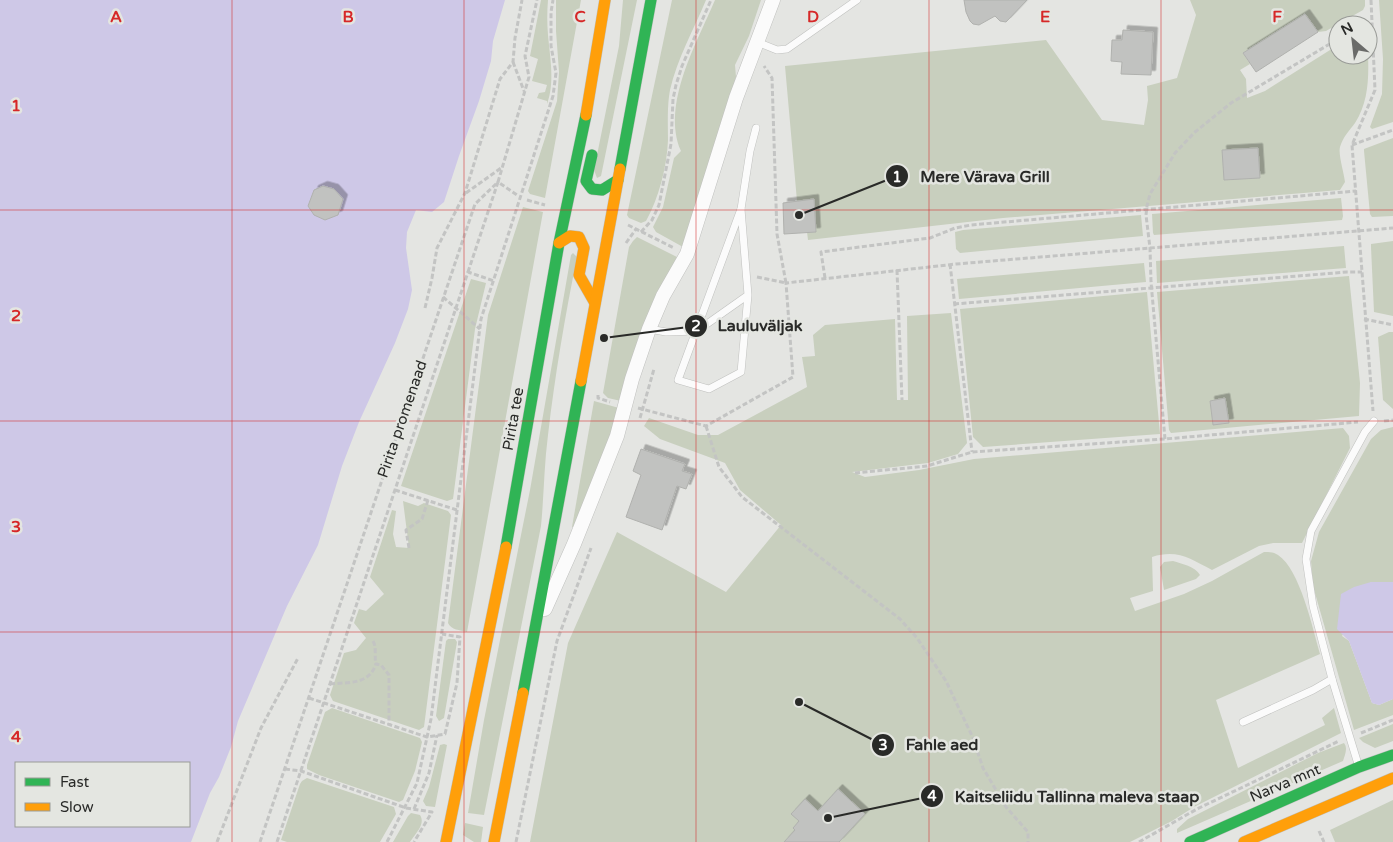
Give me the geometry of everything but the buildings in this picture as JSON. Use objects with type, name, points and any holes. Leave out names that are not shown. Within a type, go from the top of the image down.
[{"type":"main road","name":"Pirita tee","points":[[446,842],[508,536],[560,243],[584,127],[605,0]]},
{"type":"main road","points":[[494,842],[536,631],[651,0]]},
{"type":"main road","points":[[584,127],[592,151],[586,181],[592,189],[602,190],[618,180]]},
{"type":"main road","points":[[560,243],[570,236],[579,238],[584,248],[579,275],[595,304]]},
{"type":"main road","name":"Narva mnt","points":[[1244,842],[1363,778],[1393,755]]},
{"type":"main road","name":"Narva mnt","points":[[1190,842],[1363,778],[1393,778]]},
{"type":"street","points":[[536,631],[578,535],[617,436],[649,329],[663,296],[687,254],[736,98],[773,0]]},
{"type":"lane","points":[[756,42],[777,50],[787,49],[857,0]]},
{"type":"lane","points":[[741,209],[748,295],[741,372],[710,389],[678,380],[741,209],[750,151],[756,128]]},
{"type":"lane","points":[[649,329],[666,332],[697,331],[748,295]]},
{"type":"lane","points":[[1363,778],[1332,679],[1313,606],[1306,558],[1311,531],[1365,432],[1374,421]]},
{"type":"lane","points":[[1243,722],[1313,690],[1332,679]]},
{"type":"path","points":[[425,308],[437,248],[465,193],[500,80],[512,62],[522,0]]},
{"type":"path","points":[[278,842],[330,684],[348,638],[395,490],[498,182],[529,77],[525,56],[537,0]]},
{"type":"path","points":[[387,842],[406,808],[417,783],[431,719],[481,319],[553,96],[556,73],[551,46],[553,0]]},
{"type":"path","points":[[641,232],[652,220],[659,205],[672,144],[673,99],[676,84],[710,0]]},
{"type":"path","points":[[1370,15],[1371,0]]},
{"type":"path","points":[[1165,439],[1146,211],[1150,194],[1175,153],[1195,132],[1231,103],[1328,45]]},
{"type":"path","points":[[512,62],[524,91]]},
{"type":"path","points":[[761,64],[772,78],[777,225],[786,283]]},
{"type":"path","points":[[1373,65],[1375,90],[1352,145],[1360,232],[1364,320],[1374,421]]},
{"type":"path","points":[[1352,145],[1393,130]]},
{"type":"path","points":[[465,193],[502,167]]},
{"type":"path","points":[[498,182],[516,195]]},
{"type":"path","name":"Pirita promenaad","points":[[260,842],[474,204],[498,182]]},
{"type":"path","points":[[825,278],[821,252],[930,238],[955,228],[971,225],[1356,191]]},
{"type":"path","points":[[527,200],[545,205]]},
{"type":"path","points":[[812,280],[950,264],[1393,228]]},
{"type":"path","points":[[624,251],[626,242],[636,229]]},
{"type":"path","points":[[950,264],[972,452]]},
{"type":"path","points":[[897,270],[902,400]]},
{"type":"path","points":[[468,272],[494,281]]},
{"type":"path","points":[[954,304],[1362,272]]},
{"type":"path","points":[[443,297],[480,329]]},
{"type":"path","points":[[1364,320],[1393,324]]},
{"type":"path","points":[[600,389],[598,398],[625,407],[643,408],[636,427]]},
{"type":"path","points":[[855,473],[927,466],[972,452],[1165,439],[1393,420]]},
{"type":"path","points":[[706,426],[719,466],[742,497],[900,619],[916,638],[946,681],[972,738],[983,768],[1006,807],[1028,832],[1028,842]]},
{"type":"path","points":[[395,490],[457,510]]},
{"type":"path","points":[[409,548],[406,530],[422,518],[428,500]]},
{"type":"path","points":[[516,842],[556,641],[591,548]]},
{"type":"path","points":[[309,698],[427,737],[445,734],[457,684],[460,637],[442,634]]},
{"type":"path","points":[[330,684],[363,681],[373,672],[376,664],[374,656],[376,645],[374,641]]},
{"type":"path","points":[[217,842],[261,728],[298,658]]},
{"type":"path","points":[[376,664],[381,665],[389,675],[389,724]]},
{"type":"path","points":[[1139,842],[1197,809],[1336,741],[1350,738],[1393,720]]},
{"type":"path","points":[[414,809],[430,773],[437,735]]},
{"type":"path","points":[[285,769],[301,771],[406,808],[432,812],[414,842]]},
{"type":"path","points":[[1319,830],[1324,842]]},
{"type":"green space","points":[[541,0],[548,0],[547,26],[551,61],[551,87],[547,104],[547,101],[537,98],[539,93],[545,92],[547,85],[532,81],[538,59],[530,56]]},
{"type":"green space","points":[[556,0],[581,0],[545,198],[530,194],[528,191],[557,101],[559,72]]},
{"type":"green space","points":[[623,0],[637,0],[601,176],[597,178],[594,170],[619,46]]},
{"type":"green space","points":[[672,0],[706,0],[673,78],[668,102],[668,140],[664,171],[651,212],[646,221],[641,223],[629,218],[627,215]]},
{"type":"green space","points":[[715,0],[761,0],[749,36],[735,65],[736,77],[683,247],[656,232],[653,227],[663,207],[674,158],[681,151],[676,133],[675,114],[678,94],[691,54]]},
{"type":"green space","points":[[1190,0],[1365,0],[1363,10],[1354,15],[1328,15],[1328,30],[1326,31],[1318,32],[1305,14],[1243,53],[1250,64],[1240,70],[1246,79],[1247,98],[1265,91],[1328,51],[1328,65],[1368,65],[1368,82],[1363,107],[1355,123],[1344,137],[1340,147],[1340,159],[1345,182],[1340,190],[1003,218],[808,240],[807,232],[816,231],[814,200],[797,201],[785,66],[1046,40],[1102,120],[1144,125],[1148,100],[1147,86],[1177,78],[1196,15]]},
{"type":"green space","points":[[1379,0],[1393,0],[1393,122],[1372,129],[1370,127],[1382,94],[1383,59]]},
{"type":"green space","points":[[1393,138],[1393,216],[1372,217],[1370,214],[1364,149]]},
{"type":"green space","points":[[1341,198],[1342,220],[1154,235],[1153,233],[1152,214]]},
{"type":"green space","points":[[523,207],[543,212],[467,632],[453,628],[448,623],[488,315]]},
{"type":"green space","points":[[1141,215],[1143,236],[960,253],[956,249],[955,232],[963,230]]},
{"type":"green space","points":[[637,237],[677,257],[639,337],[621,401],[608,398],[603,393],[629,247]]},
{"type":"green space","points":[[1393,241],[1393,316],[1374,312],[1371,244]]},
{"type":"green space","points":[[1344,246],[1346,268],[1157,283],[1156,261]]},
{"type":"green space","points":[[573,253],[577,257],[568,301],[551,413],[541,526],[484,815],[468,813],[484,720],[530,490],[571,255]]},
{"type":"green space","points":[[1144,263],[1146,282],[959,299],[957,279]]},
{"type":"green space","points":[[1349,276],[1360,383],[1359,416],[1171,433],[1169,430],[1157,292]]},
{"type":"green space","points":[[471,279],[486,283],[475,329],[453,499],[447,501],[401,486]]},
{"type":"green space","points":[[1147,292],[1160,434],[983,447],[973,437],[960,309]]},
{"type":"green space","points":[[951,313],[967,443],[958,454],[928,463],[852,472],[865,477],[919,470],[974,459],[1343,428],[1349,436],[1350,448],[1302,543],[1273,543],[1259,546],[1212,570],[1184,556],[1169,554],[1152,557],[1153,591],[1130,598],[1135,611],[1184,594],[1212,581],[1264,552],[1276,554],[1286,562],[1299,586],[1320,654],[1216,700],[1238,768],[1325,725],[1322,718],[1334,708],[1341,733],[1194,807],[1172,821],[1130,842],[530,842],[568,643],[617,532],[726,592],[781,525],[740,490],[725,463],[660,439],[644,426],[649,418],[698,435],[718,435],[807,387],[802,357],[815,356],[813,335],[825,325],[895,319],[897,400],[908,400],[907,316]]},
{"type":"green space","points":[[1393,332],[1393,409],[1383,400],[1378,337]]},
{"type":"green space","points":[[594,401],[619,408],[609,444],[576,527],[572,527]]},
{"type":"green space","points":[[1393,427],[1393,582],[1371,582],[1342,636],[1349,641],[1372,703],[1379,705],[1393,699],[1393,715],[1354,730],[1313,586],[1311,561],[1319,532],[1371,439],[1381,430]]},
{"type":"green space","points":[[403,501],[418,506],[424,503],[448,511],[451,515],[424,727],[419,730],[333,701],[330,695],[344,653],[356,650],[366,638],[354,623],[359,609],[366,611],[384,594],[370,577],[392,510],[396,511],[393,534],[396,547],[409,548]]},
{"type":"green space","points":[[1173,561],[1192,567],[1200,575],[1196,579],[1164,590],[1160,567],[1164,562]]},
{"type":"green space","points":[[448,639],[455,639],[457,642],[444,718],[439,721],[436,716],[446,641]]},
{"type":"green space","points":[[332,708],[420,738],[422,742],[415,771],[403,800],[399,802],[319,775],[307,769],[325,712]]},
{"type":"green space","points":[[1393,724],[1393,741],[1375,748],[1359,738]]},
{"type":"green space","points":[[1344,743],[1346,749],[1343,761],[1177,833],[1177,829],[1188,819],[1318,753]]},
{"type":"green space","points":[[440,745],[447,745],[435,807],[426,806],[423,801],[429,787]]},
{"type":"green space","points":[[307,778],[394,807],[396,814],[380,842],[287,842],[281,840],[300,784]]},
{"type":"green space","points":[[1393,800],[1393,842],[1335,842],[1330,830]]},
{"type":"green space","points":[[411,813],[420,815],[422,822],[419,829],[410,842],[393,842],[408,816]]},
{"type":"green space","points":[[465,823],[483,827],[481,842],[474,842],[463,835]]},
{"type":"shaded area","points":[[0,0],[505,0],[493,41],[491,61],[479,101],[444,202],[432,212],[416,210],[407,232],[406,248],[412,290],[408,309],[342,466],[318,545],[287,606],[238,721],[231,747],[219,777],[210,793],[191,842],[0,842]]},
{"type":"shaded area","points":[[1371,582],[1393,582],[1393,699],[1379,705],[1372,703],[1349,641],[1337,629],[1341,594],[1354,587]]},
{"type":"traffic: fast","points":[[620,169],[651,0]]},
{"type":"traffic: fast","points":[[506,547],[559,243],[586,115]]},
{"type":"traffic: fast","points":[[592,155],[586,181],[592,189],[602,190],[618,180]]},
{"type":"traffic: fast","points":[[523,693],[581,381]]},
{"type":"traffic: fast","points":[[1190,842],[1359,767],[1393,755]]},
{"type":"traffic: slow","points":[[586,115],[605,0]]},
{"type":"traffic: slow","points":[[581,381],[620,169]]},
{"type":"traffic: slow","points":[[559,243],[570,236],[579,237],[584,248],[579,275],[595,303]]},
{"type":"traffic: slow","points":[[446,842],[506,547]]},
{"type":"traffic: slow","points":[[494,842],[523,693]]},
{"type":"traffic: slow","points":[[1244,842],[1393,778]]},
{"type":"place","name":"Mere Värava Grill","points":[[799,215]]},
{"type":"place","name":"Lauluväljak","points":[[604,338]]},
{"type":"place","name":"Fahle aed","points":[[799,702]]},
{"type":"place","name":"Kaitseliidu Tallinna maleva staap","points":[[828,818]]}]
